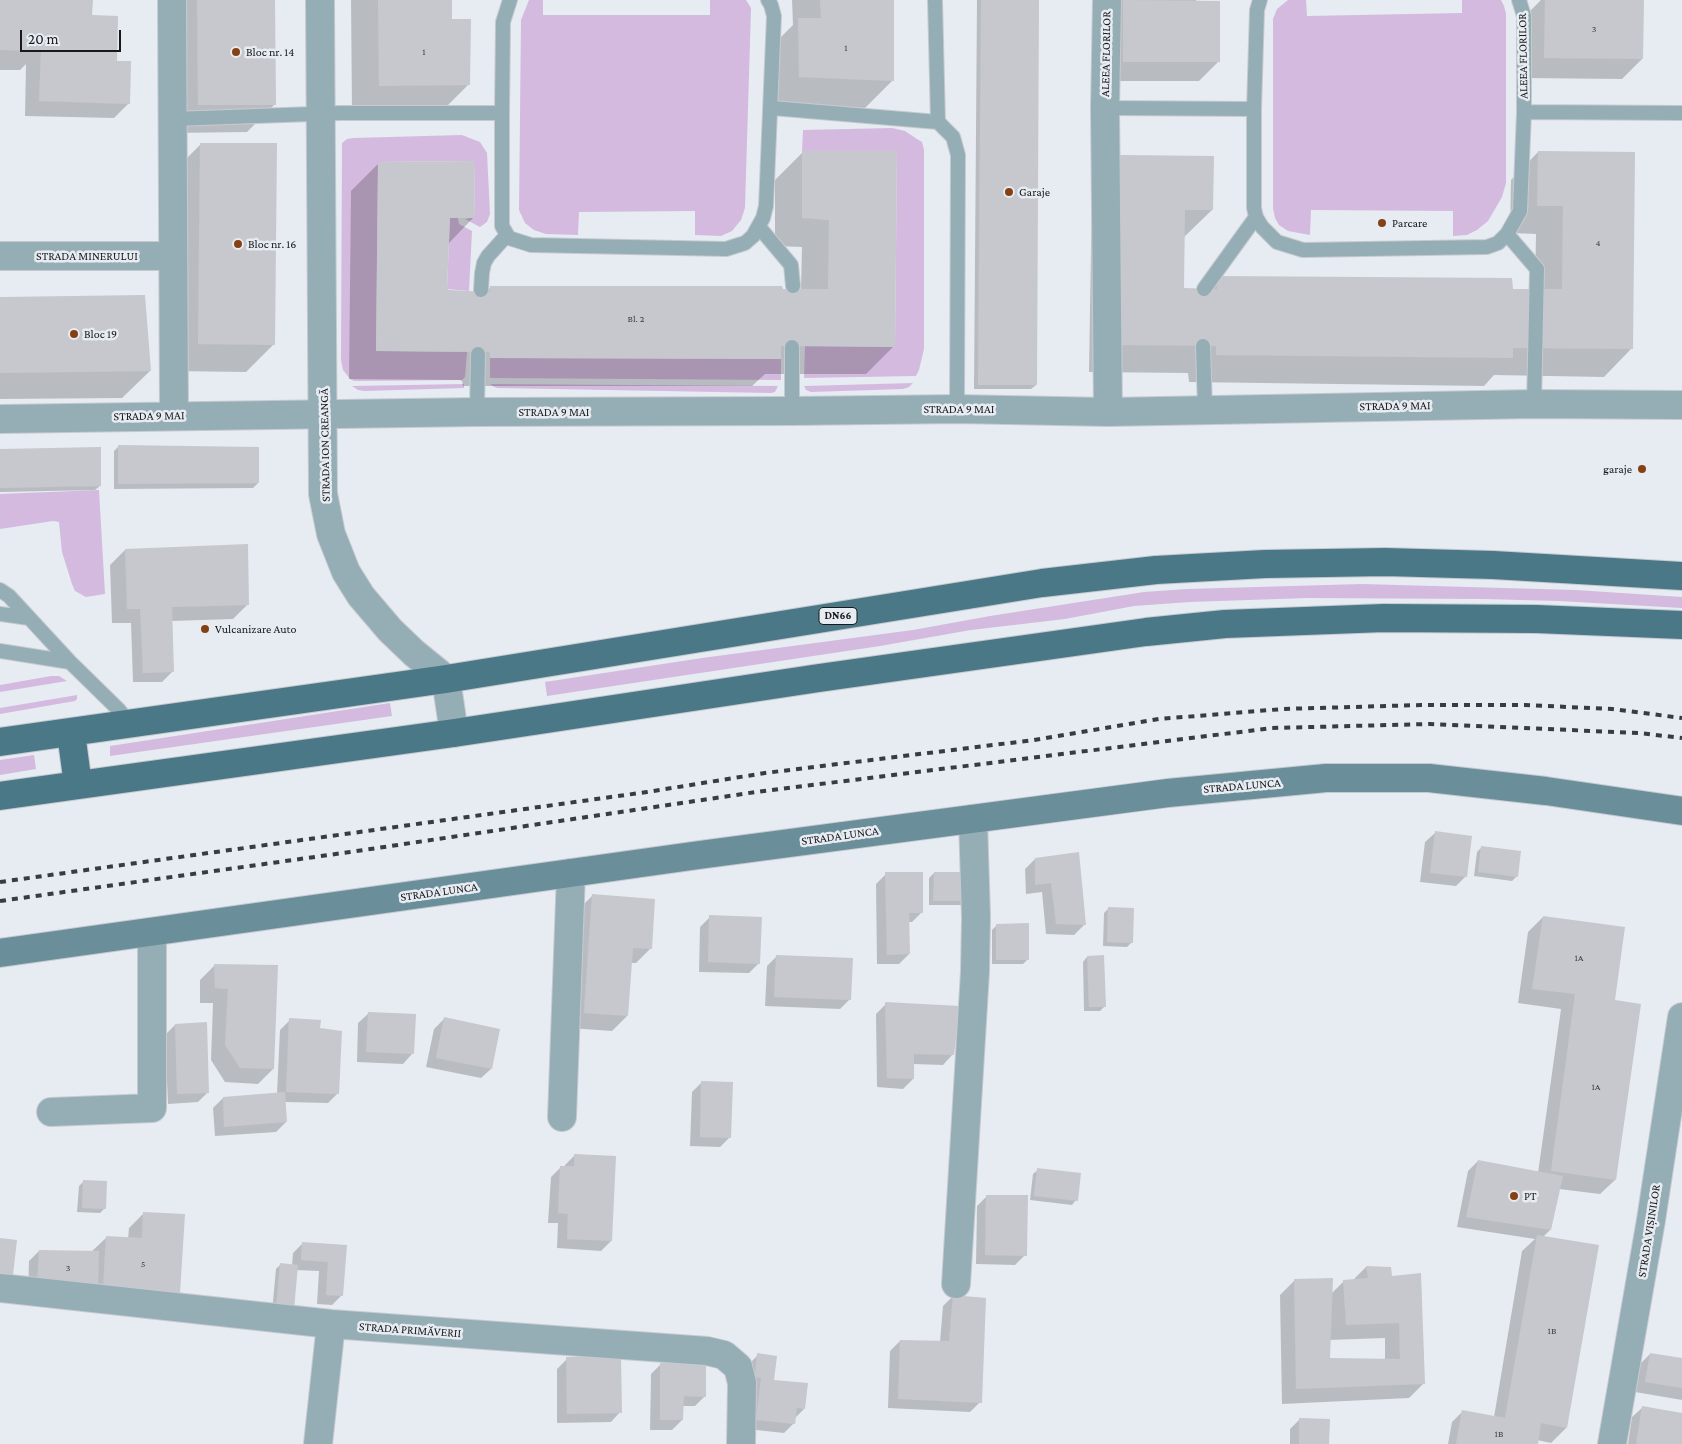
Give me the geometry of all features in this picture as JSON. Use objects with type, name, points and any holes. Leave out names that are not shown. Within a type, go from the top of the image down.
[{"type":"main road","name":"DN66","points":[[0,742],[446,679],[1042,583],[1156,570],[1265,564],[1385,562],[1493,565],[1682,576]]},
{"type":"main road","points":[[0,796],[454,733],[1137,634],[1224,624],[1394,618],[1536,619],[1682,625]]},
{"type":"main road","points":[[71,733],[78,785]]},
{"type":"main road","name":"STRADA LUNCA","points":[[0,953],[571,873],[1168,793],[1326,778],[1429,778],[1546,791],[1682,811]]},
{"type":"street","points":[[172,0],[174,416]]},
{"type":"street","name":"STRADA ION CREANGĂ","points":[[320,0],[324,494],[331,534],[346,572],[361,596],[390,630],[414,653],[446,679]]},
{"type":"street","name":"ALEEA FLORILOR","points":[[1105,108],[1107,0]]},
{"type":"street","points":[[1105,108],[1108,412]]},
{"type":"street","name":"STRADA MINERULUI","points":[[0,256],[173,256]]},
{"type":"street","name":"STRADA 9 MAI","points":[[0,419],[477,412],[957,409],[1108,412],[1534,404],[1682,405]]},
{"type":"street","points":[[446,679],[454,733]]},
{"type":"street","points":[[956,1284],[976,972],[973,819]]},
{"type":"street","points":[[562,1117],[571,873]]},
{"type":"street","points":[[51,1112],[152,1108],[152,932]]},
{"type":"street","name":"STRADA VIȘINILOR","points":[[1612,1444],[1651,1220],[1682,1018]]},
{"type":"street","name":"STRADA PRIMĂVERII","points":[[0,1288],[331,1324],[707,1351],[724,1355],[738,1366],[742,1383],[741,1444]]},
{"type":"street","points":[[318,1444],[331,1324]]},
{"type":"lane","points":[[510,0],[503,22],[502,226],[507,235],[514,240],[531,245],[726,249],[745,243],[759,227],[765,212],[768,193],[772,108],[774,16],[768,0]]},
{"type":"lane","points":[[935,0],[938,122]]},
{"type":"lane","points":[[1259,0],[1257,10],[1254,109],[1254,208],[1256,217],[1262,227],[1278,242],[1303,250],[1487,248],[1507,234],[1520,212],[1524,112],[1682,112]]},
{"type":"lane","name":"ALEEA FLORILOR","points":[[1520,0],[1524,16],[1524,112]]},
{"type":"lane","points":[[772,108],[938,122],[953,137],[958,155],[957,409]]},
{"type":"lane","points":[[1105,108],[1254,109]]},
{"type":"lane","points":[[173,119],[321,113],[502,113]]},
{"type":"lane","points":[[1204,289],[1256,217]]},
{"type":"lane","points":[[759,227],[791,265],[794,286]]},
{"type":"lane","points":[[1507,234],[1537,269],[1534,404]]},
{"type":"lane","points":[[481,290],[484,263],[507,235]]},
{"type":"lane","points":[[1203,346],[1205,409]]},
{"type":"lane","points":[[792,347],[792,411]]},
{"type":"lane","points":[[477,412],[478,354]]},
{"type":"lane","points":[[0,590],[9,596],[70,662],[119,710],[131,725]]},
{"type":"lane","points":[[0,614],[29,618]]},
{"type":"lane","points":[[0,651],[70,662]]},
{"type":"lane","points":[[0,662],[24,655]]},
{"type":"shaded area","points":[[529,0],[543,0],[543,15],[710,15],[710,0],[746,0],[751,8],[745,208],[741,220],[732,231],[721,236],[695,235],[695,211],[579,212],[578,235],[546,234],[534,230],[525,223],[519,210],[521,20]]},
{"type":"shaded area","points":[[1288,0],[1306,0],[1307,16],[1462,13],[1462,0],[1501,0],[1506,14],[1506,183],[1502,197],[1488,221],[1467,235],[1453,236],[1453,211],[1311,210],[1310,235],[1288,231],[1279,225],[1273,208],[1273,19],[1277,9]]},
{"type":"shaded area","points":[[892,128],[905,131],[922,142],[924,150],[924,349],[919,370],[916,376],[804,378],[805,346],[895,347],[897,152],[802,151],[803,130]]},
{"type":"shaded area","points":[[462,135],[480,142],[487,153],[490,214],[487,222],[480,227],[465,219],[475,217],[474,161],[378,162],[376,351],[467,352],[465,377],[462,380],[354,381],[343,370],[341,360],[342,143],[347,139],[353,138]]},
{"type":"shaded area","points":[[450,218],[458,218],[459,224],[472,231],[469,291],[447,289]]},
{"type":"shaded area","points":[[490,358],[781,359],[781,380],[490,378]]},
{"type":"shaded area","points":[[913,383],[903,389],[811,392],[806,390],[804,386]]},
{"type":"shaded area","points":[[464,384],[464,388],[365,391],[358,390],[352,386]]},
{"type":"shaded area","points":[[490,384],[778,386],[775,392],[771,393],[498,388]]},
{"type":"shaded area","points":[[99,490],[105,594],[86,597],[75,591],[72,584],[62,552],[59,522],[53,521],[0,529],[0,494]]},
{"type":"shaded area","points":[[1362,584],[1576,590],[1682,597],[1682,608],[1483,599],[1308,598],[1190,602],[1134,606],[1065,619],[971,630],[880,646],[547,696],[545,682],[702,658],[913,630],[1144,592]]},
{"type":"shaded area","points":[[59,676],[67,681],[0,692],[0,685]]},
{"type":"shaded area","points":[[77,695],[75,701],[0,714],[0,708]]},
{"type":"shaded area","points":[[390,703],[392,716],[110,756],[110,746]]},
{"type":"shaded area","points":[[34,755],[36,769],[0,775],[0,760]]},
{"type":"building","points":[[0,0],[93,0],[92,15],[118,16],[117,61],[131,61],[130,104],[39,101],[41,51],[0,50]]},
{"type":"building","name":"Bloc nr. 14","points":[[197,0],[275,0],[276,105],[198,105]]},
{"type":"building","points":[[378,0],[452,0],[452,19],[471,19],[470,85],[379,86]]},
{"type":"building","points":[[820,0],[894,0],[894,81],[799,77],[798,18],[821,18]]},
{"type":"building","name":"Garaje","points":[[981,0],[1039,0],[1037,385],[978,385]]},
{"type":"building","points":[[1123,0],[1220,1],[1220,62],[1123,62]]},
{"type":"building","points":[[1545,0],[1644,0],[1643,59],[1544,58]]},
{"type":"building","name":"Bloc nr. 16","points":[[200,143],[277,143],[275,345],[198,344]]},
{"type":"building","points":[[802,151],[897,151],[895,347],[781,346],[781,359],[490,358],[490,353],[488,352],[376,351],[378,162],[474,161],[475,218],[450,218],[447,289],[449,290],[490,292],[490,286],[782,286],[783,289],[828,289],[829,220],[802,218]]},
{"type":"building","points":[[1538,151],[1635,152],[1633,349],[1513,348],[1513,358],[1216,355],[1216,346],[1116,345],[1119,155],[1214,156],[1213,210],[1185,210],[1184,288],[1217,289],[1216,276],[1512,278],[1513,289],[1562,289],[1563,206],[1537,206]]},
{"type":"building","name":"Bloc 19","points":[[145,295],[151,371],[0,373],[0,297]]},
{"type":"building","points":[[118,445],[259,447],[259,483],[118,484]]},
{"type":"building","points":[[101,447],[101,486],[0,488],[0,449]]},
{"type":"building","points":[[248,544],[249,605],[172,607],[174,672],[143,673],[140,609],[127,609],[125,549]]},
{"type":"building","points":[[1435,831],[1472,836],[1467,877],[1430,873]]},
{"type":"building","points":[[1481,846],[1521,851],[1518,877],[1478,872]]},
{"type":"building","points":[[1079,852],[1086,925],[1056,924],[1051,883],[1035,885],[1035,858]]},
{"type":"building","points":[[885,872],[923,872],[923,913],[909,913],[910,954],[887,955]]},
{"type":"building","points":[[934,872],[967,872],[967,901],[933,901]]},
{"type":"building","points":[[592,894],[655,899],[652,949],[633,948],[628,1016],[584,1013]]},
{"type":"building","points":[[1108,907],[1134,908],[1133,943],[1107,942]]},
{"type":"building","points":[[709,915],[762,917],[760,964],[708,962]]},
{"type":"building","points":[[1543,916],[1625,927],[1615,1000],[1641,1004],[1616,1180],[1551,1171],[1575,994],[1532,989]]},
{"type":"building","points":[[1029,923],[1029,960],[996,960],[996,924]]},
{"type":"building","points":[[776,955],[853,958],[851,1000],[774,997]]},
{"type":"building","points":[[1104,955],[1106,1007],[1089,1007],[1087,956]]},
{"type":"building","points":[[214,964],[278,965],[274,1069],[240,1068],[225,1045],[228,989],[215,988]]},
{"type":"building","points":[[885,1002],[960,1006],[954,1055],[914,1054],[914,1079],[887,1078]]},
{"type":"building","points":[[368,1012],[416,1014],[414,1054],[366,1052]]},
{"type":"building","points":[[444,1017],[500,1029],[492,1069],[436,1058]]},
{"type":"building","points":[[289,1018],[321,1020],[320,1028],[342,1031],[339,1094],[286,1092]]},
{"type":"building","points":[[207,1022],[209,1093],[177,1094],[175,1024]]},
{"type":"building","points":[[701,1081],[733,1082],[731,1138],[700,1137]]},
{"type":"building","points":[[285,1092],[287,1122],[224,1127],[223,1097]]},
{"type":"building","points":[[574,1154],[616,1156],[612,1241],[567,1239],[568,1214],[558,1213],[560,1166],[574,1166]]},
{"type":"building","name":"PT","points":[[1478,1160],[1563,1176],[1551,1230],[1466,1217]]},
{"type":"building","points":[[1037,1168],[1081,1173],[1078,1201],[1034,1196]]},
{"type":"building","points":[[83,1180],[107,1181],[106,1209],[82,1208]]},
{"type":"building","points":[[986,1195],[1028,1195],[1027,1256],[985,1255]]},
{"type":"building","points":[[143,1212],[185,1214],[180,1293],[103,1289],[106,1236],[142,1238]]},
{"type":"building","points":[[1537,1235],[1599,1245],[1567,1428],[1541,1423],[1538,1444],[1456,1444],[1462,1410],[1505,1418]]},
{"type":"building","points":[[0,1238],[17,1240],[13,1275],[0,1273]]},
{"type":"building","points":[[302,1242],[347,1245],[343,1296],[326,1295],[328,1262],[301,1260]]},
{"type":"building","points":[[39,1250],[99,1251],[98,1286],[37,1284]]},
{"type":"building","points":[[280,1263],[298,1265],[294,1310],[276,1308]]},
{"type":"building","points":[[1366,1266],[1391,1267],[1392,1276],[1421,1273],[1425,1384],[1296,1389],[1294,1279],[1333,1278],[1330,1358],[1400,1359],[1399,1323],[1346,1325],[1343,1280],[1368,1278]]},
{"type":"building","points":[[953,1295],[986,1298],[982,1403],[898,1399],[900,1340],[949,1341]]},
{"type":"building","points":[[757,1353],[777,1356],[774,1380],[808,1383],[805,1409],[797,1408],[795,1424],[756,1420],[761,1378],[755,1377]]},
{"type":"building","points":[[1650,1353],[1682,1358],[1682,1388],[1645,1382]]},
{"type":"building","points":[[566,1357],[621,1357],[622,1413],[567,1414]]},
{"type":"building","points":[[660,1363],[706,1363],[706,1397],[684,1396],[683,1420],[660,1420]]},
{"type":"building","points":[[1642,1406],[1682,1413],[1682,1444],[1636,1444]]},
{"type":"building","points":[[1299,1418],[1330,1419],[1329,1444],[1299,1444]]},
{"type":"railway","points":[[0,882],[647,792],[765,773],[1034,740],[1159,719],[1283,709],[1421,705],[1525,705],[1612,709],[1682,718]]},
{"type":"railway","points":[[0,901],[756,792],[1272,728],[1430,724],[1639,733],[1682,738]]},
{"type":"place","name":"Bloc nr. 14","points":[[236,52]]},
{"type":"place","name":"Garaje","points":[[1009,192]]},
{"type":"place","name":"Parcare","points":[[1382,223]]},
{"type":"place","name":"Bloc nr. 16","points":[[238,244]]},
{"type":"place","name":"Bloc 19","points":[[74,334]]},
{"type":"place","name":"garaje","points":[[1642,469]]},
{"type":"place","name":"Vulcanizare Auto","points":[[205,629]]},
{"type":"place","name":"PT","points":[[1514,1196]]}]
